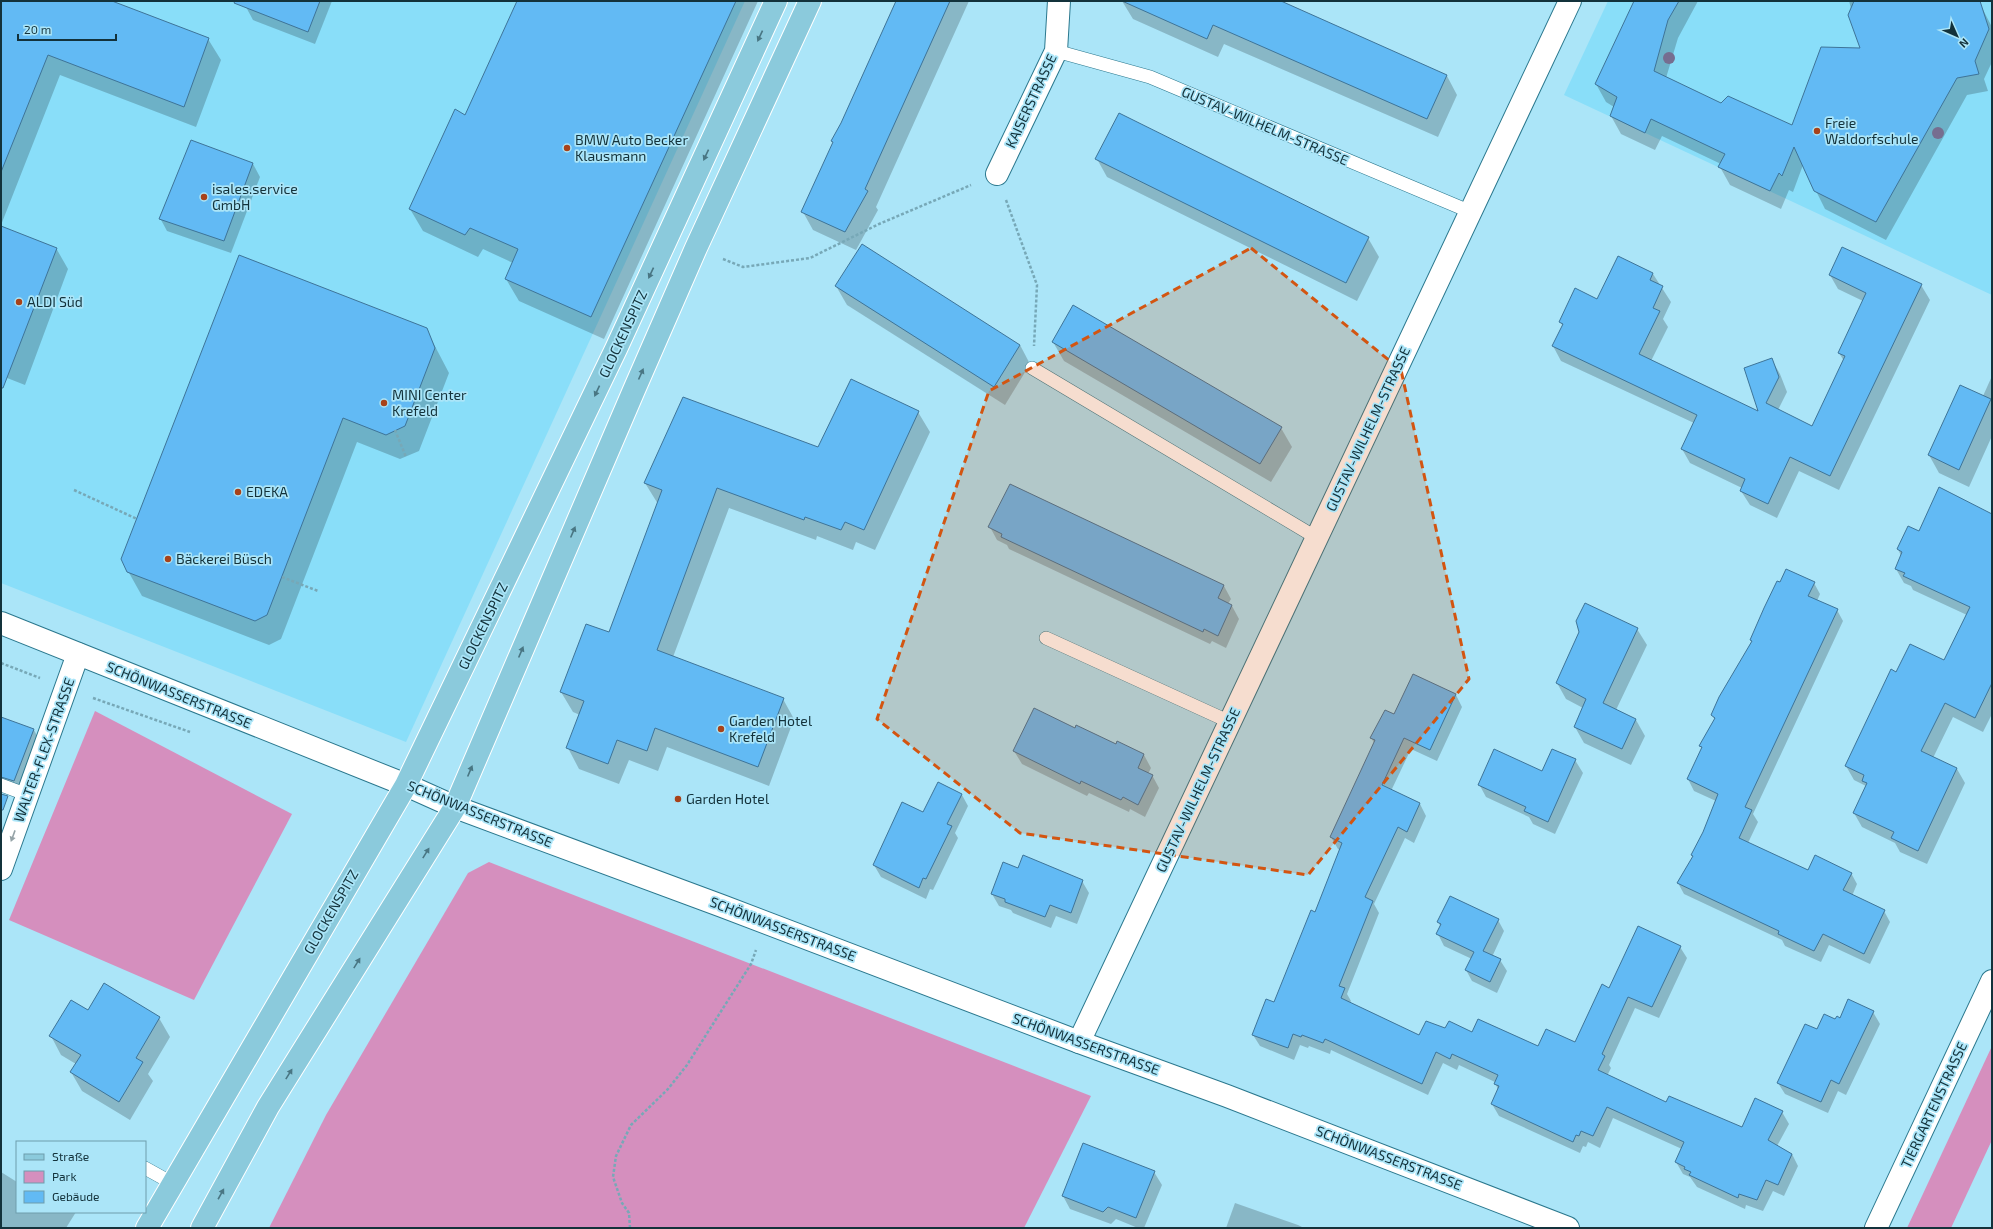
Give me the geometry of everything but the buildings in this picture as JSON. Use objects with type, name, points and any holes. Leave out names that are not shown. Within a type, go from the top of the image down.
[{"type":"main road","name":"GLOCKENSPITZ","points":[[147,1228],[406,785],[616,349],[776,1]]},
{"type":"main road","points":[[202,1228],[268,1107],[455,807],[696,248],[810,1]]},
{"type":"street","name":"KAISERSTRASSE","points":[[997,174],[1056,51],[1059,1]]},
{"type":"street","name":"GUSTAV-WILHELM-STRASSE","points":[[1079,1042],[1570,1]]},
{"type":"street","name":"SCHÖNWASSERSTRASSE","points":[[1,623],[406,785],[455,807],[1079,1042],[1227,1096],[1568,1228]]},
{"type":"street","name":"WALTER-FLEX-STRASSE","points":[[1,869],[78,654]]},
{"type":"street","name":"TIERGARTENSTRASSE","points":[[1876,1228],[1992,981]]},
{"type":"lane","name":"GUSTAV-WILHELM-STRASSE","points":[[1056,51],[1150,77],[1471,212]]},
{"type":"lane","points":[[1032,368],[1317,538]]},
{"type":"lane","points":[[1046,638],[1230,722]]},
{"type":"lane","points":[[1,785],[28,795]]},
{"type":"lane","points":[[146,1169],[172,1183]]},
{"type":"path","points":[[696,248],[743,267],[810,258],[879,224],[997,174],[1037,285],[1032,368]]},
{"type":"path","points":[[396,430],[406,457]]},
{"type":"path","points":[[74,490],[137,519]]},
{"type":"path","points":[[282,577],[318,591]]},
{"type":"path","points":[[630,1228],[629,1213],[622,1203],[613,1178],[616,1156],[631,1125],[668,1089],[704,1038],[751,964],[766,923]]},
{"type":"highlighted area","points":[[1251,248],[1401,370],[1469,679],[1308,875],[1020,833],[877,719],[989,391]]},
{"type":"shaded area","points":[[1,1],[745,1],[406,742],[1,583]]},
{"type":"shaded area","name":"Freie Waldorfschule","points":[[1608,1],[1992,1],[1992,295],[1564,95]]},
{"type":"green space","points":[[95,711],[292,814],[194,1000],[9,920]]},
{"type":"green space","points":[[489,862],[1091,1096],[1024,1228],[269,1228],[326,1115],[468,873]]},
{"type":"green space","points":[[1992,1046],[1992,1140],[1951,1228],[1907,1228]]},
{"type":"place","name":"Freie Waldorfschule","points":[[1817,131]]},
{"type":"place","name":"BMW Auto Becker Klausmann","points":[[567,148]]},
{"type":"place","name":"isales.service GmbH","points":[[204,197]]},
{"type":"place","name":"ALDI Süd","points":[[19,302]]},
{"type":"place","name":"MINI Center Krefeld","points":[[384,403]]},
{"type":"place","name":"EDEKA","points":[[238,492]]},
{"type":"place","name":"Bäckerei Büsch","points":[[168,559]]},
{"type":"place","name":"Garden Hotel Krefeld","points":[[721,729]]},
{"type":"place","name":"Garden Hotel","points":[[678,799]]}]
